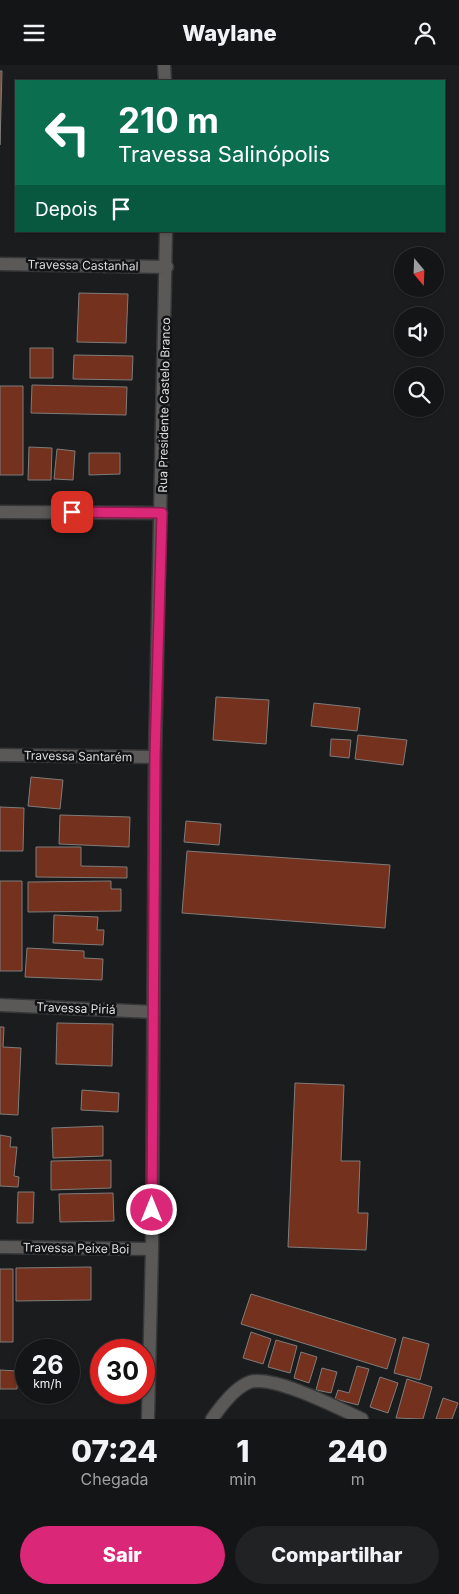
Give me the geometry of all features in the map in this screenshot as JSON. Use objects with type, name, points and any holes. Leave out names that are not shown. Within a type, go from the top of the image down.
[{"type":"street","points":[[164,65],[165,80]]},
{"type":"street","name":"Rua Presidente Castelo Branco","points":[[148,1419],[152,1249],[155,757],[162,513],[166,232]]},
{"type":"street","name":"Travessa Castanhal","points":[[0,264],[167,267]]},
{"type":"street","points":[[0,512],[162,513]]},
{"type":"street","name":"Travessa Santarém","points":[[0,755],[155,757]]},
{"type":"street","name":"Travessa Piriá","points":[[0,1005],[153,1011]]},
{"type":"street","name":"Travessa Peixe Boi","points":[[0,1247],[152,1249]]},
{"type":"street","points":[[212,1419],[241,1386],[251,1381],[262,1380],[278,1383],[362,1419]]},
{"type":"building","points":[[0,71],[2,71],[0,145]]},
{"type":"building","points":[[79,293],[128,294],[126,343],[77,342]]},
{"type":"building","points":[[30,348],[53,348],[53,378],[30,378]]},
{"type":"building","points":[[74,355],[133,356],[132,380],[73,379]]},
{"type":"building","points":[[32,385],[127,387],[126,415],[31,413]]},
{"type":"building","points":[[0,386],[23,386],[23,475],[0,475]]},
{"type":"building","points":[[29,447],[52,448],[51,480],[28,480]]},
{"type":"building","points":[[57,449],[75,451],[73,480],[54,479]]},
{"type":"building","points":[[89,453],[120,453],[120,474],[89,475]]},
{"type":"building","points":[[216,697],[269,700],[266,744],[213,740]]},
{"type":"building","points":[[314,703],[360,708],[357,731],[311,726]]},
{"type":"building","points":[[358,735],[407,740],[403,765],[355,759]]},
{"type":"building","points":[[331,739],[351,740],[349,758],[330,756]]},
{"type":"building","points":[[31,777],[63,780],[60,809],[28,806]]},
{"type":"building","points":[[0,807],[24,808],[23,851],[0,851]]},
{"type":"building","points":[[60,815],[130,817],[129,847],[59,844]]},
{"type":"building","points":[[186,821],[221,824],[219,845],[184,842]]},
{"type":"building","points":[[36,847],[81,847],[81,866],[127,867],[127,878],[36,877]]},
{"type":"building","points":[[187,851],[390,865],[385,928],[182,913]]},
{"type":"building","points":[[0,881],[22,881],[22,971],[0,971]]},
{"type":"building","points":[[111,881],[111,889],[121,889],[121,911],[28,912],[28,882]]},
{"type":"building","points":[[54,915],[98,917],[97,930],[104,930],[103,945],[53,943]]},
{"type":"building","points":[[27,948],[84,951],[84,958],[103,959],[102,980],[25,977]]},
{"type":"building","points":[[57,1023],[113,1024],[112,1066],[56,1064]]},
{"type":"building","points":[[0,1027],[4,1027],[3,1047],[21,1048],[18,1115],[0,1114]]},
{"type":"building","points":[[295,1083],[344,1085],[341,1161],[360,1161],[358,1213],[368,1213],[366,1250],[288,1247]]},
{"type":"building","points":[[82,1090],[119,1093],[118,1112],[81,1110]]},
{"type":"building","points":[[103,1126],[103,1156],[53,1158],[52,1128]]},
{"type":"building","points":[[0,1135],[11,1137],[10,1147],[17,1147],[14,1176],[19,1177],[18,1187],[0,1186]]},
{"type":"building","points":[[111,1160],[111,1188],[51,1190],[51,1161]]},
{"type":"building","points":[[18,1192],[34,1192],[33,1223],[17,1223]]},
{"type":"building","points":[[113,1193],[114,1221],[60,1222],[59,1194]]},
{"type":"building","points":[[91,1267],[91,1300],[16,1301],[16,1268]]},
{"type":"building","points":[[0,1269],[13,1269],[13,1342],[0,1342]]},
{"type":"building","points":[[251,1294],[396,1339],[387,1369],[241,1324]]},
{"type":"building","points":[[251,1332],[271,1339],[263,1364],[243,1358]]},
{"type":"building","points":[[403,1337],[429,1344],[420,1380],[394,1373]]},
{"type":"building","points":[[276,1340],[297,1346],[290,1373],[268,1367]]},
{"type":"building","points":[[301,1352],[317,1357],[309,1383],[294,1378]]},
{"type":"building","points":[[357,1366],[369,1369],[358,1405],[335,1399],[338,1390],[349,1393]]},
{"type":"building","points":[[322,1368],[337,1372],[331,1393],[316,1390]]},
{"type":"building","points":[[0,1370],[15,1371],[15,1389],[0,1389]]},
{"type":"building","points":[[380,1377],[398,1383],[388,1413],[370,1407]]},
{"type":"building","points":[[407,1379],[432,1387],[423,1419],[396,1418]]},
{"type":"building","points":[[443,1398],[458,1403],[452,1419],[436,1419]]},
{"type":"route","points":[[72,512],[162,513],[155,757],[152,1210]]}]
